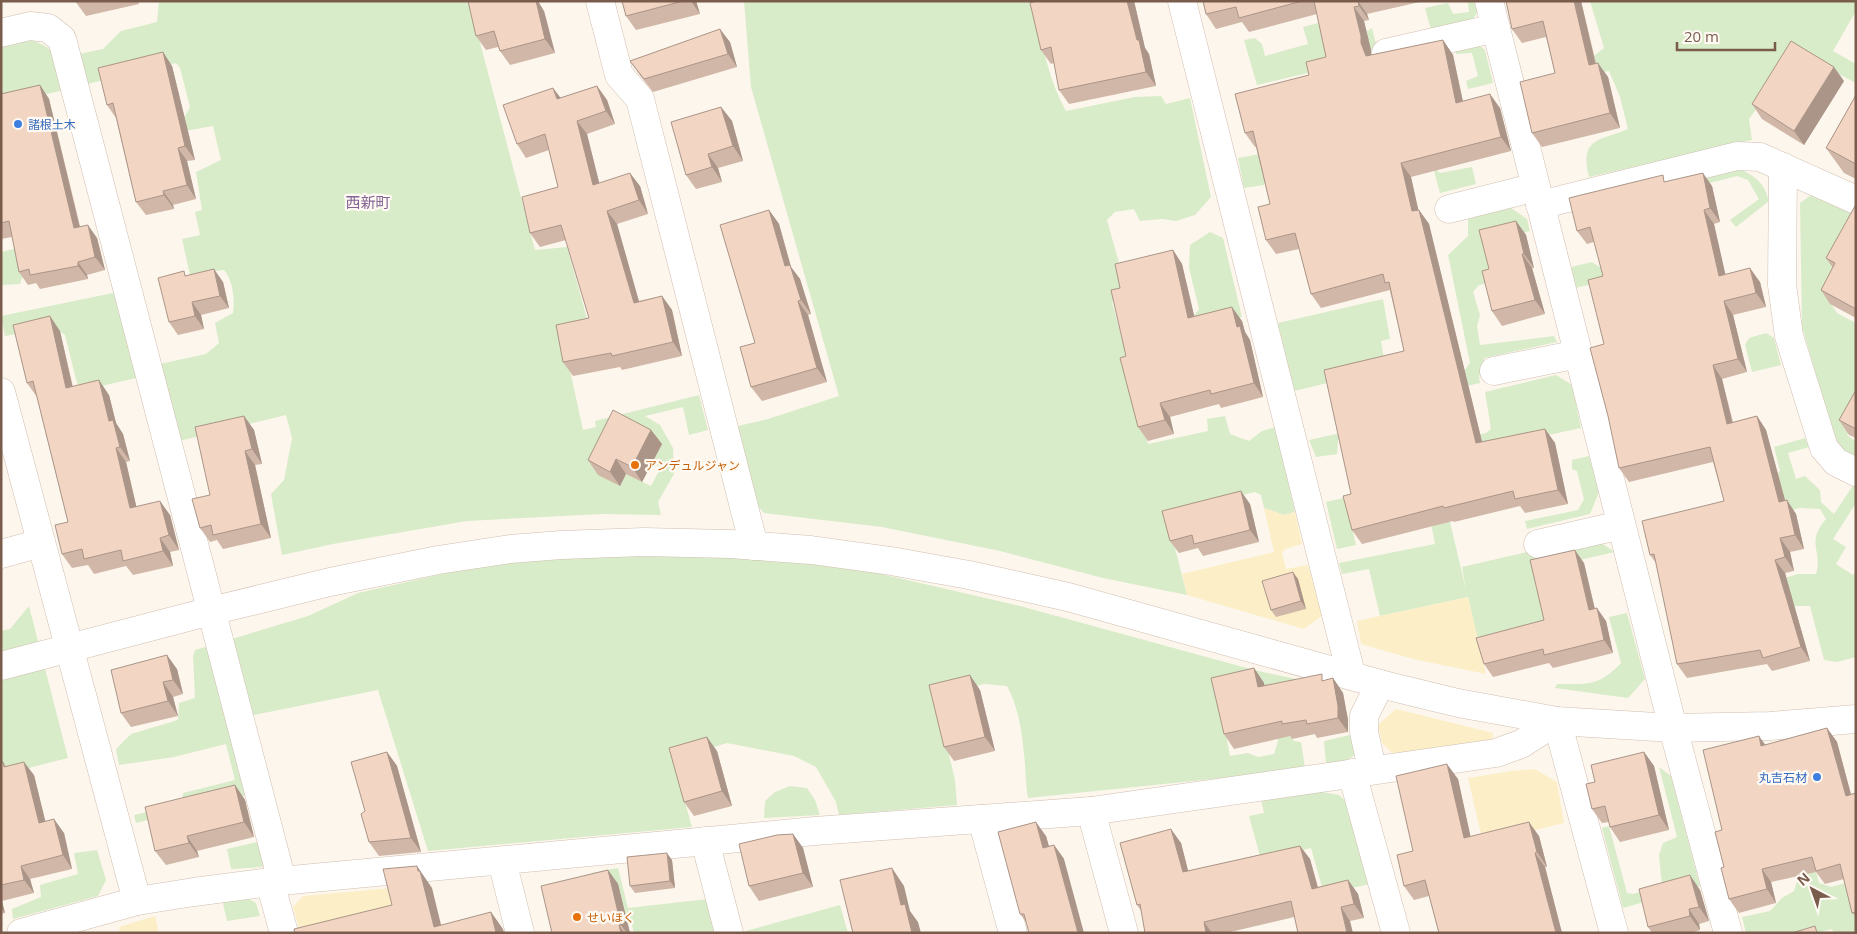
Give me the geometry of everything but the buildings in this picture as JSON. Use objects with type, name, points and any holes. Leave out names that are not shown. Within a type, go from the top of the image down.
[{"type":"street","points":[[600,1],[620,75],[640,99],[754,546]]},
{"type":"street","points":[[1182,1],[1351,674]]},
{"type":"street","points":[[1489,1],[1673,728],[1728,933]]},
{"type":"street","points":[[1,33],[30,26],[48,28],[62,39],[211,611],[276,882],[284,933]]},
{"type":"street","points":[[1386,53],[1496,28]]},
{"type":"street","points":[[1449,209],[1538,196],[1737,156],[1760,157],[1856,200]]},
{"type":"street","points":[[1783,167],[1782,285],[1789,336],[1824,448],[1836,462],[1856,472]]},
{"type":"street","points":[[1494,371],[1578,354]]},
{"type":"street","points":[[3,402],[137,901]]},
{"type":"street","points":[[1538,544],[1621,525]]},
{"type":"street","points":[[1,666],[69,647],[330,582],[438,560],[510,549],[644,542],[811,550],[969,575],[1068,597],[1351,674],[1380,684],[1458,703],[1557,721],[1673,728],[1770,726],[1856,720]]},
{"type":"street","points":[[1,554],[41,543]]},
{"type":"street","points":[[1380,684],[1364,716],[1362,771],[1396,933]]},
{"type":"street","points":[[21,933],[137,901],[276,882],[815,831],[1091,811],[1496,753],[1521,744],[1557,721]]},
{"type":"street","points":[[1557,721],[1614,933]]},
{"type":"street","points":[[1091,811],[1124,933]]},
{"type":"street","points":[[982,819],[1012,933]]},
{"type":"street","points":[[705,841],[730,933]]},
{"type":"street","points":[[502,861],[520,933]]},
{"type":"green space","points":[[159,1],[469,1],[535,250],[567,247],[590,329],[563,338],[583,430],[596,427],[595,421],[699,395],[708,430],[689,435],[683,407],[645,416],[660,425],[673,448],[674,474],[658,502],[661,515],[602,514],[467,521],[333,544],[282,555],[271,494],[284,480],[292,438],[286,415],[175,442],[155,365],[206,354],[219,343],[215,323],[233,313],[233,290],[227,274],[224,270],[190,275],[182,239],[200,235],[195,212],[202,210],[196,172],[221,160],[213,126],[168,134],[167,122],[185,116],[190,107],[180,68],[176,63],[87,84],[79,54],[103,49],[121,31],[157,22]],"holes":[[[623,425],[652,463],[661,467],[651,486],[626,474],[620,486]]]},
{"type":"green space","points":[[744,1],[1057,1],[1035,14],[1051,76],[1066,111],[1135,97],[1161,96],[1166,104],[1190,98],[1211,197],[1195,215],[1176,221],[1162,219],[1140,221],[1134,209],[1115,212],[1107,220],[1123,277],[1125,297],[1112,302],[1125,350],[1151,349],[1189,322],[1199,309],[1189,268],[1190,245],[1210,232],[1223,238],[1242,317],[1203,326],[1128,364],[1148,444],[1208,431],[1207,419],[1225,416],[1230,434],[1249,441],[1262,431],[1275,427],[1295,512],[1284,515],[1264,508],[1261,495],[1255,492],[1166,513],[1187,595],[1103,578],[1000,551],[882,527],[764,513],[754,502],[734,427],[768,419],[839,396],[751,87]]},
{"type":"green space","points":[[1468,1],[1475,1],[1478,11],[1473,19],[1431,30],[1425,8],[1448,3],[1453,14],[1469,12]]},
{"type":"green space","points":[[1590,1],[1856,1],[1856,11],[1833,51],[1856,64],[1856,83],[1798,53],[1749,119],[1752,140],[1589,177],[1587,154],[1594,142],[1628,129],[1620,97],[1609,71],[1574,78],[1584,64],[1604,48]]},
{"type":"green space","points":[[1318,23],[1322,37],[1369,48],[1367,31],[1372,28],[1379,56],[1257,85],[1244,40],[1255,38],[1262,44],[1265,56],[1308,44],[1303,27]]},
{"type":"green space","points":[[24,38],[44,45],[54,55],[60,70],[64,90],[1,105],[1,43]]},
{"type":"green space","points":[[1476,43],[1485,50],[1493,83],[1468,89],[1466,81],[1478,76],[1472,53],[1456,54],[1455,47]]},
{"type":"green space","points":[[1260,154],[1266,177],[1264,185],[1244,188],[1238,158]]},
{"type":"green space","points":[[1433,167],[1440,173],[1472,167],[1476,184],[1440,193]]},
{"type":"green space","points":[[1737,168],[1758,180],[1769,201],[1736,227],[1730,220],[1759,199],[1748,180],[1737,176],[1678,191],[1675,184]]},
{"type":"green space","points":[[1811,195],[1856,213],[1829,301],[1837,313],[1856,323],[1856,419],[1847,435],[1856,442],[1856,453],[1854,456],[1837,447],[1802,326],[1800,203]]},
{"type":"green space","points":[[1511,208],[1527,219],[1530,231],[1493,240],[1486,248],[1495,282],[1479,285],[1473,292],[1480,315],[1477,326],[1480,345],[1554,336],[1557,342],[1484,358],[1486,374],[1479,375],[1480,383],[1422,396],[1419,403],[1430,445],[1486,433],[1491,429],[1485,392],[1556,375],[1572,385],[1581,428],[1506,444],[1509,458],[1439,475],[1466,590],[1462,567],[1531,551],[1532,556],[1598,541],[1615,552],[1535,570],[1544,610],[1587,601],[1592,620],[1479,646],[1468,597],[1380,616],[1369,569],[1342,574],[1339,563],[1435,544],[1426,498],[1421,489],[1356,505],[1349,513],[1356,545],[1337,549],[1326,502],[1422,480],[1410,425],[1338,440],[1337,454],[1316,457],[1309,440],[1408,418],[1401,386],[1463,372],[1470,363],[1448,255],[1468,236],[1468,218]]},
{"type":"green space","points":[[88,231],[23,275],[20,284],[1,285],[1,252]]},
{"type":"green space","points":[[1592,262],[1603,269],[1665,268],[1575,288],[1571,267]]},
{"type":"green space","points":[[118,292],[141,377],[79,391],[65,335],[55,327],[5,336],[1,316]]},
{"type":"green space","points":[[1383,299],[1390,339],[1381,341],[1386,369],[1294,391],[1278,323]]},
{"type":"green space","points":[[1766,333],[1774,338],[1781,365],[1752,372],[1745,345],[1749,338]]},
{"type":"green space","points":[[1805,438],[1809,447],[1788,453],[1796,479],[1805,476],[1820,490],[1821,502],[1834,514],[1854,484],[1856,485],[1856,503],[1833,539],[1846,547],[1836,564],[1853,575],[1856,571],[1856,657],[1837,662],[1824,660],[1810,606],[1794,606],[1771,582],[1798,574],[1816,574],[1818,559],[1815,541],[1826,519],[1820,509],[1800,508],[1738,523],[1780,471],[1774,447]]},
{"type":"green space","points":[[1589,456],[1599,492],[1590,514],[1527,529],[1525,521],[1578,510],[1584,499],[1577,471],[1572,469],[1572,460]]},
{"type":"green space","points":[[725,553],[855,568],[1020,606],[1254,670],[1319,684],[1289,735],[1294,741],[1301,742],[1305,768],[1028,798],[1022,736],[1014,702],[1007,686],[984,684],[943,695],[937,704],[955,780],[957,805],[839,815],[836,802],[816,767],[794,756],[727,743],[673,760],[692,827],[428,851],[378,690],[229,720],[248,795],[136,823],[134,815],[181,804],[183,793],[235,780],[226,744],[174,757],[119,765],[116,749],[131,734],[178,720],[179,703],[195,698],[193,656],[195,650],[308,616],[358,593],[487,564],[603,555]],"holes":[[[1260,681],[1267,687],[1278,741],[1274,754],[1258,757],[1248,753],[1230,756],[1219,697]]]},
{"type":"green space","points":[[29,606],[68,758],[1,775],[1,631],[10,629]]},
{"type":"green space","points":[[1627,613],[1645,679],[1628,698],[1555,688],[1557,684],[1585,684],[1599,680],[1621,663],[1609,617]]},
{"type":"green space","points":[[1354,734],[1357,752],[1351,758],[1344,761],[1326,764],[1324,741]]},
{"type":"green space","points":[[1659,767],[1671,776],[1700,886],[1623,908],[1602,828],[1609,826],[1627,893],[1633,894],[1662,885],[1659,855],[1663,843],[1677,837]]},
{"type":"green space","points":[[790,786],[807,788],[815,800],[820,815],[764,818],[765,801],[775,792]]},
{"type":"green space","points":[[1316,791],[1339,795],[1349,804],[1370,884],[1324,894],[1311,848],[1261,860],[1249,816],[1264,813],[1261,800]]},
{"type":"green space","points":[[1801,816],[1819,883],[1831,887],[1856,880],[1852,910],[1856,919],[1856,933],[1834,933],[1832,929],[1816,933],[1746,933],[1742,917],[1770,911],[1782,898],[1794,891],[1799,874]]},
{"type":"green space","points":[[261,841],[266,862],[262,867],[231,869],[227,849]]},
{"type":"green space","points":[[97,850],[106,880],[98,896],[13,919],[12,909],[41,897],[40,885],[78,874],[74,853]]},
{"type":"green space","points":[[618,868],[628,908],[708,899],[717,933],[634,933],[629,914],[602,920],[591,873]]},
{"type":"green space","points":[[244,896],[256,903],[260,916],[227,921],[222,899]]},
{"type":"green space","points":[[840,905],[848,933],[747,933],[746,931]]},
{"type":"sand","points":[[1264,508],[1284,515],[1295,512],[1302,544],[1285,549],[1282,553],[1286,569],[1308,565],[1322,616],[1304,629],[1187,595],[1182,574],[1274,552]]},
{"type":"sand","points":[[1468,597],[1486,674],[1413,659],[1361,644],[1357,621]]},
{"type":"sand","points":[[1396,709],[1493,733],[1492,744],[1392,753],[1382,743],[1378,725]]},
{"type":"sand","points":[[1535,769],[1557,782],[1564,823],[1483,843],[1468,778]]},
{"type":"sand","points":[[391,888],[398,921],[300,931],[293,907],[303,896]]},
{"type":"sand","points":[[155,916],[159,933],[120,933],[119,927]]},
{"type":"place","name":"諸根土木","points":[[18,124]]},
{"type":"place","name":"アンデュルジャン","points":[[635,465]]},
{"type":"place","name":"丸吉石材","points":[[1817,777]]},
{"type":"place","name":"せいほく","points":[[577,917]]},
{"type":"district","name":"西新町","points":[[368,202]]}]
